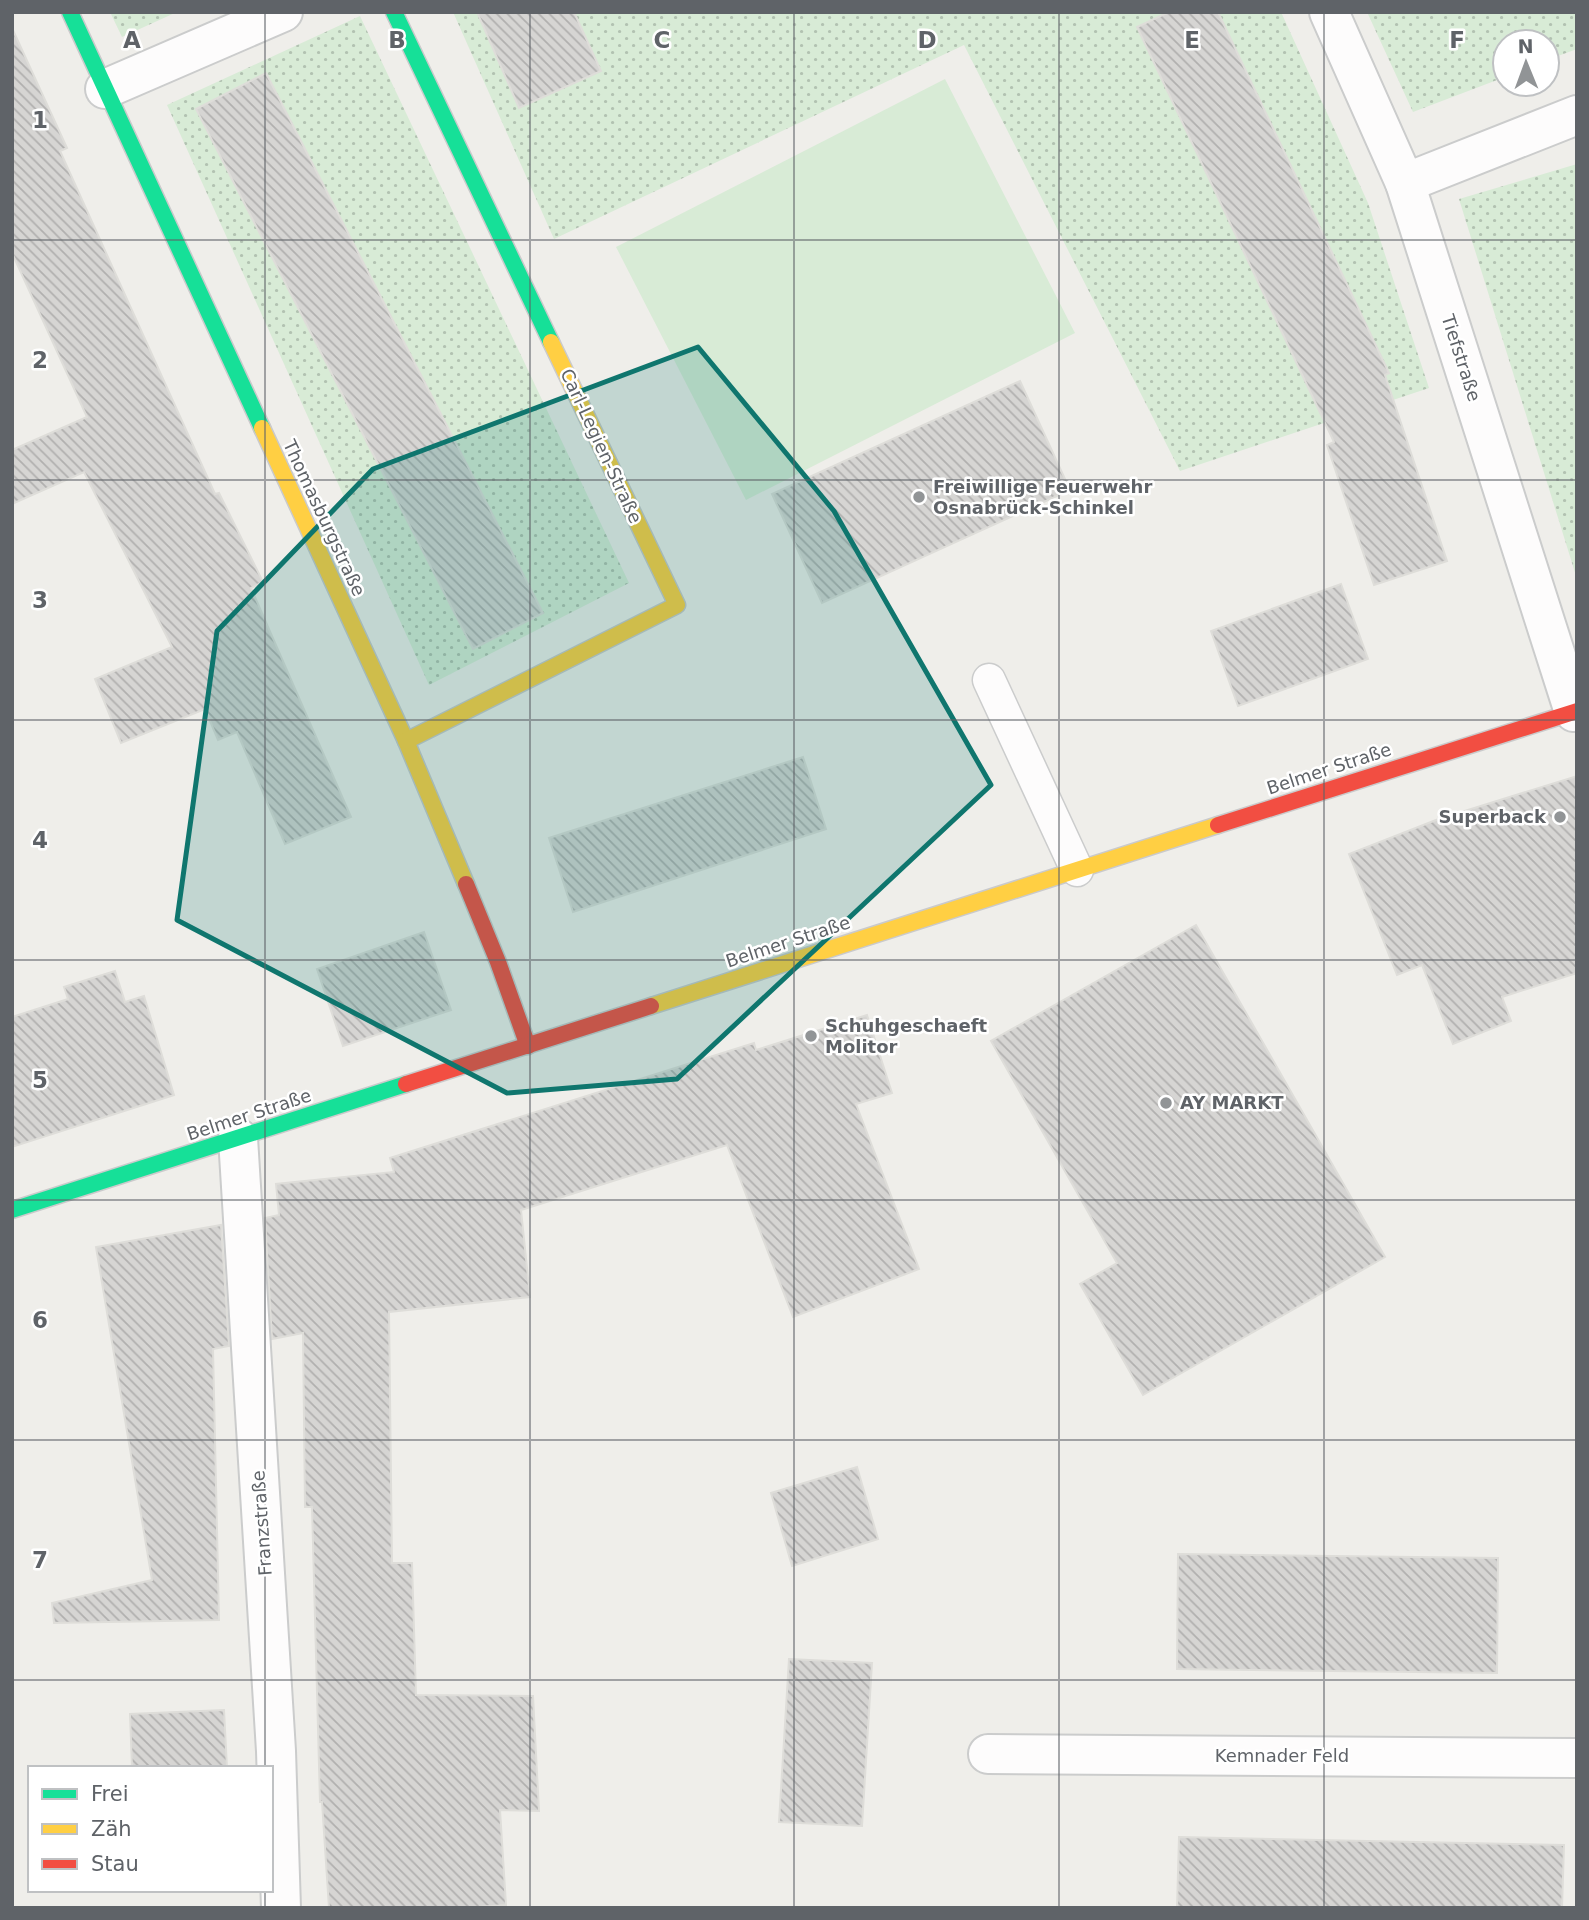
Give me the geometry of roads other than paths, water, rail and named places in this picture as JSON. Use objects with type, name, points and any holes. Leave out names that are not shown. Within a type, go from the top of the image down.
[{"type":"street","name":"Thomasburgstraße","points":[[71,12],[406,741],[498,962],[528,1046]]},
{"type":"street","points":[[105,89],[282,12]]},
{"type":"street","name":"Carl-Legien-Straße","points":[[394,12],[677,606],[406,741]]},
{"type":"street","name":"Tiefstraße","points":[[1329,12],[1405,183],[1576,711]]},
{"type":"street","points":[[1405,183],[1577,115]]},
{"type":"street","name":"Belmer Straße","points":[[12,1210],[1576,711]]},
{"type":"street","name":"Franzstraße","points":[[238,1138],[276,1751],[281,1908]]},
{"type":"street","name":"Kemnader Feld","points":[[988,1754],[1577,1758]]},
{"type":"lane","points":[[989,680],[1077,870]]},
{"type":"place","name":"Freiwillige Feuerwehr Osnabrück-Schinkel","points":[[919,497]]},
{"type":"place","name":"Superback","points":[[1560,817]]},
{"type":"place","name":"Schuhgeschaeft Molitor","points":[[811,1036]]},
{"type":"place","name":"AY MARKT","points":[[1166,1103]]}]
